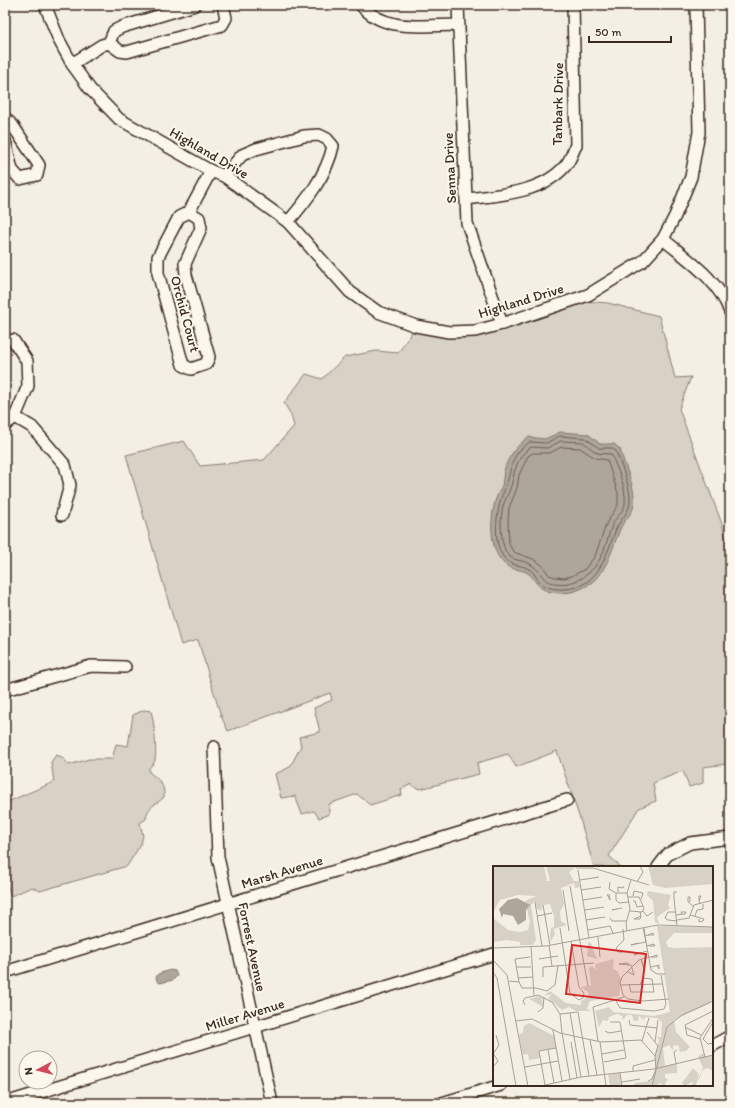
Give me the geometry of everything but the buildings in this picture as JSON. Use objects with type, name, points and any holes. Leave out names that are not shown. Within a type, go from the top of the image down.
[{"type":"street","name":"Highland Drive","points":[[45,5],[59,40],[72,64],[90,89],[119,119],[211,171],[224,176],[288,222],[350,292],[378,312],[416,326],[449,332],[475,330],[502,324],[588,295],[643,261],[663,239],[675,216],[691,177],[699,132],[696,5]]},
{"type":"street","points":[[72,64],[102,45],[108,43],[114,31],[122,26],[195,5]]},
{"type":"street","points":[[108,43],[120,51],[127,52],[222,25],[226,18],[223,5]]},
{"type":"street","points":[[360,5],[380,21],[399,26],[458,25]]},
{"type":"street","name":"Senna Drive","points":[[458,5],[467,223],[502,324]]},
{"type":"street","name":"Tanbark Drive","points":[[466,199],[499,195],[529,188],[555,176],[568,163],[576,145],[573,5]]},
{"type":"street","points":[[5,118],[13,126],[39,165],[37,175],[20,179],[12,170],[5,141]]},
{"type":"street","points":[[224,176],[242,155],[256,149],[312,134],[327,139],[333,146],[331,157],[308,198],[288,222]]},
{"type":"street","name":"Orchid Court","points":[[189,212],[198,218],[201,228],[185,264],[186,275],[210,357],[206,364],[191,369],[183,365],[158,273],[158,257],[166,239],[179,217],[189,212],[211,171]]},
{"type":"street","points":[[663,239],[709,278],[727,304],[730,312]]},
{"type":"street","points":[[5,425],[15,417],[28,386],[27,361],[13,340]]},
{"type":"street","points":[[15,417],[32,427],[65,465],[70,485],[62,516]]},
{"type":"street","points":[[5,690],[91,666],[125,667]]},
{"type":"street","name":"Forrest Avenue","points":[[214,747],[218,857],[254,1028],[272,1103]]},
{"type":"street","name":"Marsh Avenue","points":[[5,972],[567,800]]},
{"type":"street","points":[[659,866],[668,854],[690,843],[730,838]]},
{"type":"street","name":"Miller Avenue","points":[[5,1103],[493,954]]},
{"type":"street","points":[[713,1045],[730,1036]]},
{"type":"street","points":[[442,1103],[498,1086]]},
{"type":"shaded area","points":[[572,300],[608,303],[659,316],[675,378],[691,377],[679,409],[722,524],[730,555],[730,782],[727,764],[703,767],[703,783],[689,787],[683,771],[653,783],[656,801],[639,808],[609,856],[620,866],[594,866],[580,819],[557,751],[516,767],[508,754],[477,763],[479,774],[420,789],[414,787],[412,784],[401,789],[402,795],[370,805],[357,794],[329,804],[329,814],[319,818],[314,811],[302,814],[295,796],[281,798],[275,774],[290,767],[301,746],[299,737],[320,732],[314,708],[332,700],[330,693],[228,731],[221,716],[198,640],[181,645],[126,455],[184,441],[200,466],[264,460],[294,426],[291,415],[284,403],[306,374],[322,379],[345,357],[376,351],[398,353],[416,326],[475,331]]},
{"type":"shaded area","points":[[144,710],[151,711],[155,738],[155,759],[154,764],[149,768],[149,772],[161,783],[164,797],[150,808],[146,819],[140,823],[143,836],[141,844],[127,866],[40,891],[32,887],[11,896],[5,877],[5,803],[54,782],[51,762],[56,755],[62,757],[69,765],[89,759],[112,759],[116,744],[128,746],[133,715]]},
{"type":"water","points":[[560,432],[588,434],[600,444],[614,444],[620,449],[632,483],[634,497],[632,511],[621,527],[606,564],[601,572],[588,585],[575,591],[562,593],[551,592],[541,588],[526,572],[506,565],[497,554],[492,538],[492,521],[495,503],[502,486],[504,471],[513,452],[528,437],[545,439]]},
{"type":"water","points":[[170,970],[175,971],[177,976],[173,980],[160,983],[157,981],[156,977],[158,974]]}]
